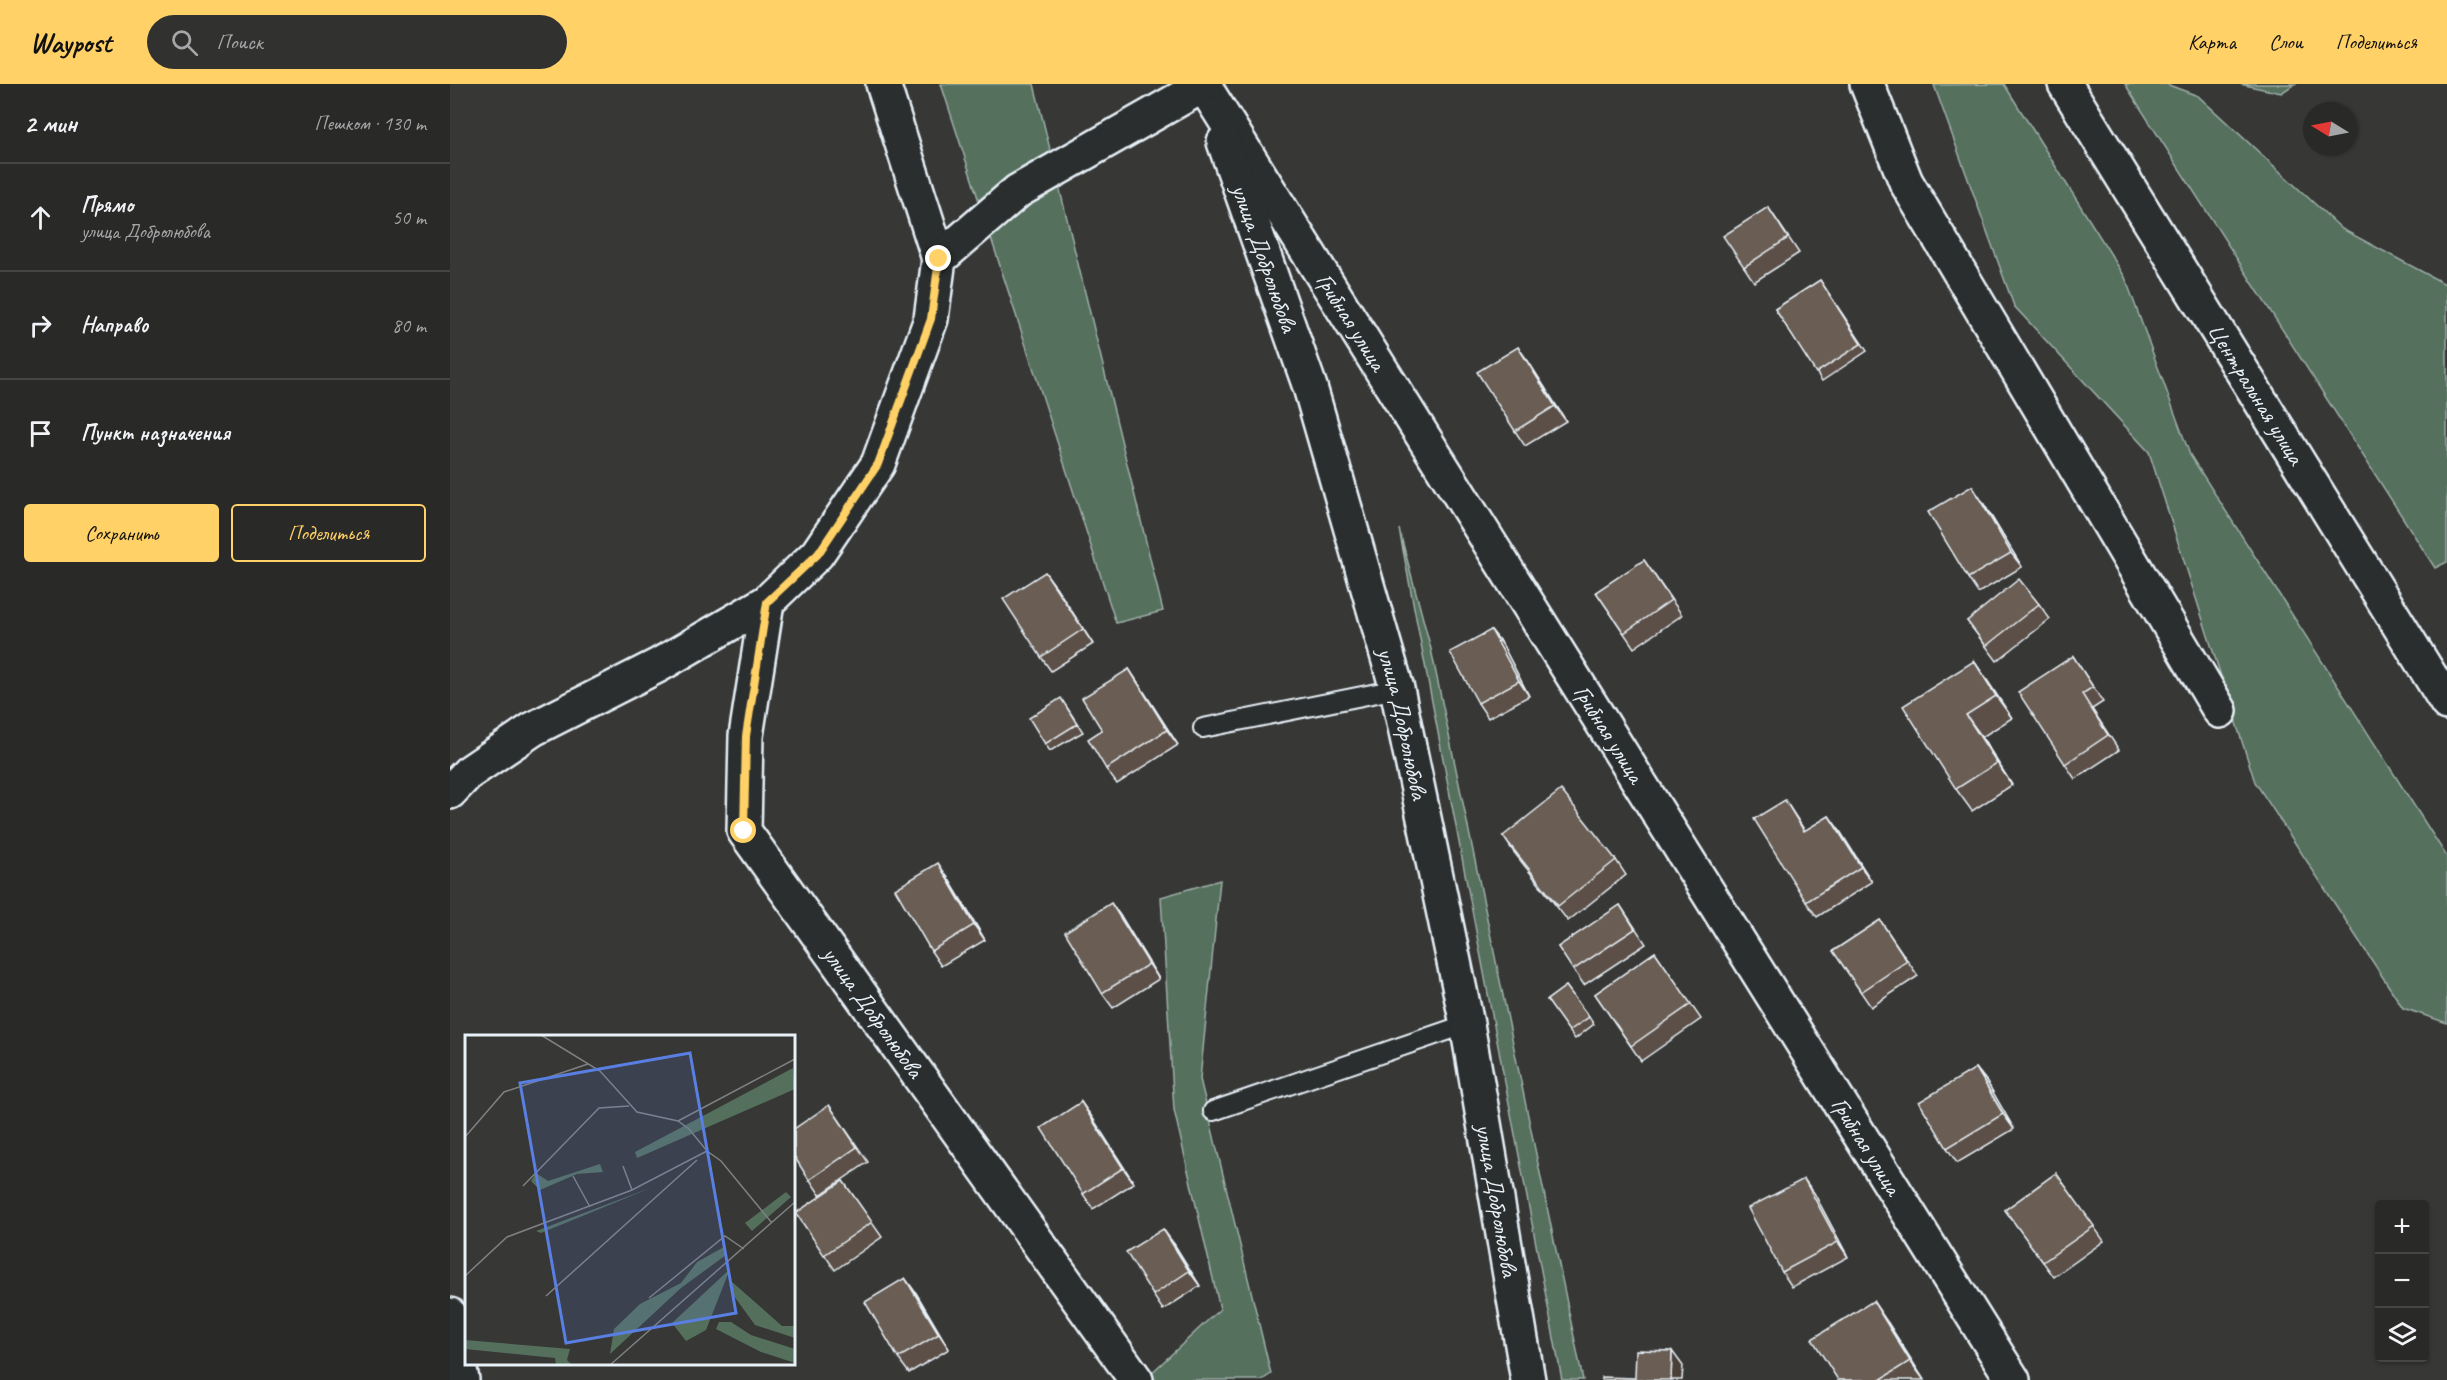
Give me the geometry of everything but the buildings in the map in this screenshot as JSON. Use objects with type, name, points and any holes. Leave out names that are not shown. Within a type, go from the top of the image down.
[{"type":"street","points":[[450,792],[468,773],[533,729],[659,665],[767,602],[818,554],[878,464],[931,319],[939,259],[882,84]]},
{"type":"street","points":[[1867,84],[1906,182],[2220,711]]},
{"type":"street","name":"Центральная улица","points":[[2065,84],[2443,688]]},
{"type":"street","points":[[939,259],[1018,191],[1205,85]]},
{"type":"street","name":"улица Добролюбова","points":[[1205,85],[1310,387],[1397,689],[1467,1024],[1528,1380]]},
{"type":"street","name":"Грибная улица","points":[[1205,85],[2013,1380]]},
{"type":"street","name":"улица Добролюбова","points":[[767,602],[746,736],[744,831],[1136,1380]]},
{"type":"street","points":[[450,1316],[462,1380]]},
{"type":"lane","points":[[1203,728],[1397,689]]},
{"type":"lane","points":[[1213,1111],[1467,1024]]},
{"type":"green space","points":[[941,84],[1034,84],[1163,611],[1116,623]]},
{"type":"green space","points":[[2004,84],[2125,277],[2190,455],[2447,857],[2447,1023],[2403,1008],[2255,782],[2149,452],[2014,306],[1934,85]]},
{"type":"green space","points":[[2125,84],[2166,84],[2198,96],[2342,229],[2447,285],[2447,562],[2435,568]]},
{"type":"green space","points":[[2240,84],[2295,84],[2281,93]]},
{"type":"green space","points":[[1399,529],[1431,649],[1583,1380],[1562,1380]]},
{"type":"green space","points":[[1220,880],[1200,1079],[1271,1374],[1262,1380],[1144,1380],[1220,1309],[1174,1110],[1161,897]]},
{"type":"route","points":[[744,831],[746,736],[767,602],[818,554],[878,464],[931,319],[939,259]]}]
